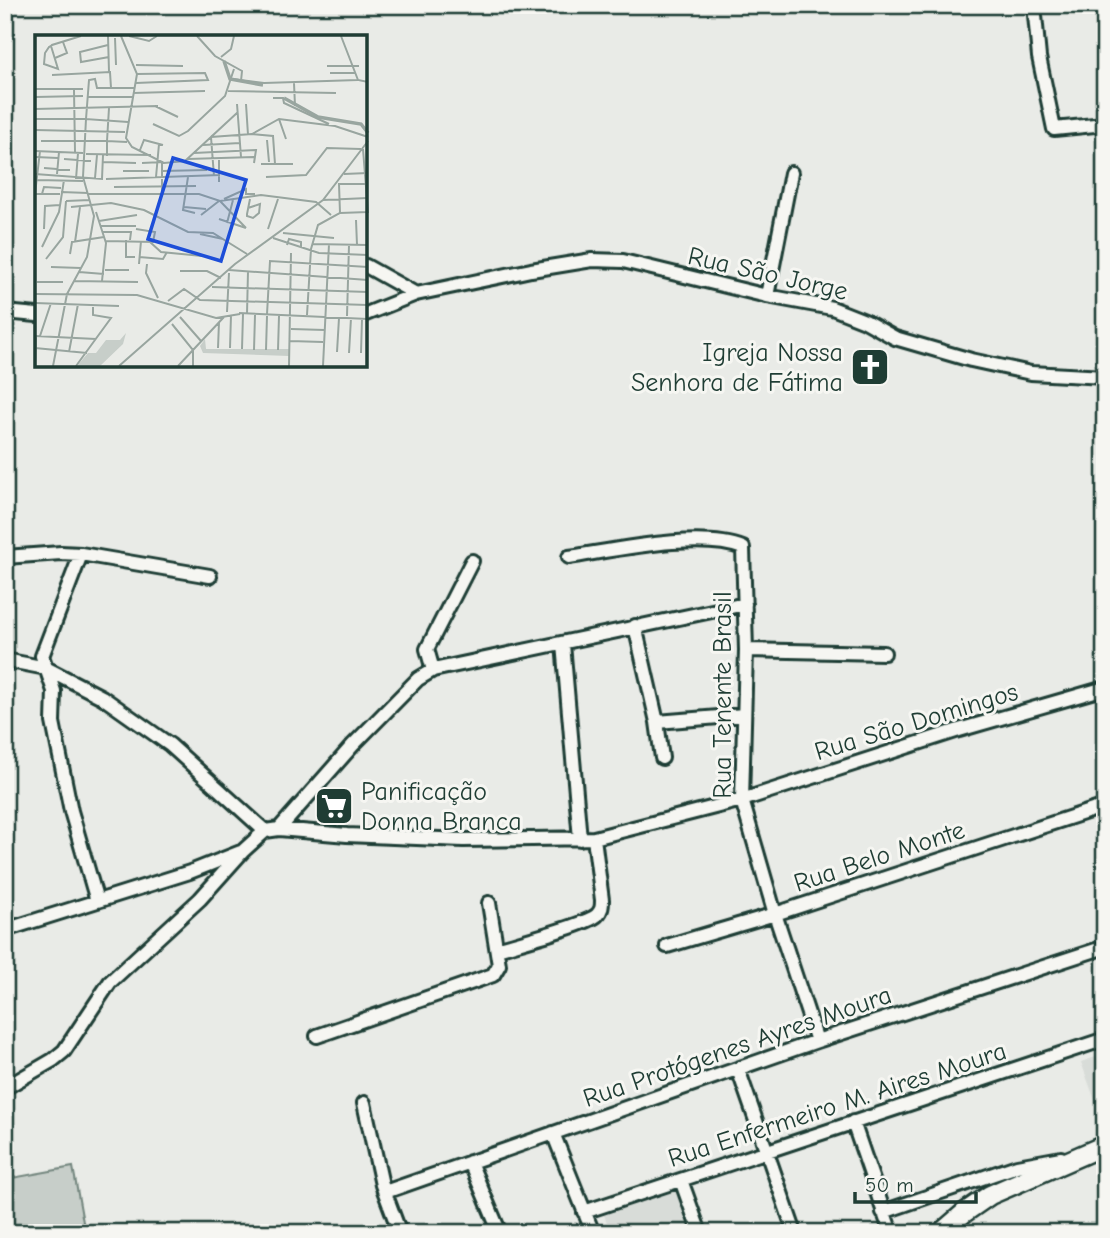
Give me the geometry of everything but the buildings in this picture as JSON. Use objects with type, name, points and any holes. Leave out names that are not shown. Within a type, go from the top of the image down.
[{"type":"main road","points":[[941,1233],[990,1195],[1105,1146]]},
{"type":"street","points":[[1034,5],[1039,57],[1054,130],[1105,124]]},
{"type":"street","points":[[767,296],[791,173]]},
{"type":"street","name":"Rua São Jorge","points":[[368,313],[416,293],[592,260],[623,261],[767,296],[832,308],[865,321],[895,338],[971,360],[1031,373],[1105,376]]},
{"type":"street","points":[[368,267],[416,293]]},
{"type":"street","points":[[5,312],[35,315]]},
{"type":"street","name":"Rua Tenente Brasil","points":[[569,557],[698,541],[719,542],[743,548],[746,650],[742,800],[775,914],[817,1041]]},
{"type":"street","points":[[81,554],[43,656],[54,691],[53,722],[72,811],[97,901]]},
{"type":"street","points":[[5,557],[81,554],[210,576]]},
{"type":"street","points":[[433,670],[427,649],[472,561]]},
{"type":"street","points":[[279,829],[353,745],[418,678],[433,670],[745,604]]},
{"type":"street","points":[[635,626],[657,722],[662,758]]},
{"type":"street","points":[[563,644],[580,839]]},
{"type":"street","points":[[746,650],[884,653]]},
{"type":"street","points":[[5,660],[46,668],[102,697],[170,745],[265,831],[200,899],[110,982],[64,1051],[5,1088]]},
{"type":"street","name":"Rua São Domingos","points":[[265,831],[279,829],[463,840],[594,838],[742,800],[960,730],[1105,688]]},
{"type":"street","points":[[657,722],[744,715]]},
{"type":"street","name":"Rua Belo Monte","points":[[667,946],[775,914],[1105,806]]},
{"type":"street","points":[[497,949],[580,923],[599,913],[602,900],[594,838]]},
{"type":"street","points":[[5,930],[190,872],[243,851]]},
{"type":"street","points":[[317,1036],[489,977],[499,965],[489,903]]},
{"type":"street","name":"Rua Protógenes Ayres Moura","points":[[384,1192],[817,1041],[1105,947]]},
{"type":"street","name":"Rua Enfermeiro M. Aires Moura","points":[[584,1212],[1105,1039]]},
{"type":"street","points":[[738,1069],[795,1233]]},
{"type":"street","points":[[364,1103],[384,1192],[400,1233]]},
{"type":"street","points":[[853,1122],[891,1233]]},
{"type":"street","points":[[553,1133],[593,1233]]},
{"type":"street","points":[[883,1212],[1017,1166],[1079,1155]]},
{"type":"street","points":[[470,1162],[500,1233]]},
{"type":"street","points":[[681,1180],[700,1233]]},
{"type":"shaded area","points":[[1105,1054],[1105,1125],[1104,1125],[1081,1062]]},
{"type":"shaded area","points":[[73,1167],[85,1233],[5,1233],[12,1178]]},
{"type":"shaded area","points":[[682,1188],[697,1233],[611,1233],[604,1215]]},
{"type":"place","name":"Igreja Nossa Senhora de Fátima","points":[[870,367]]},
{"type":"place","name":"Panificação Donna Branca","points":[[334,806]]}]
